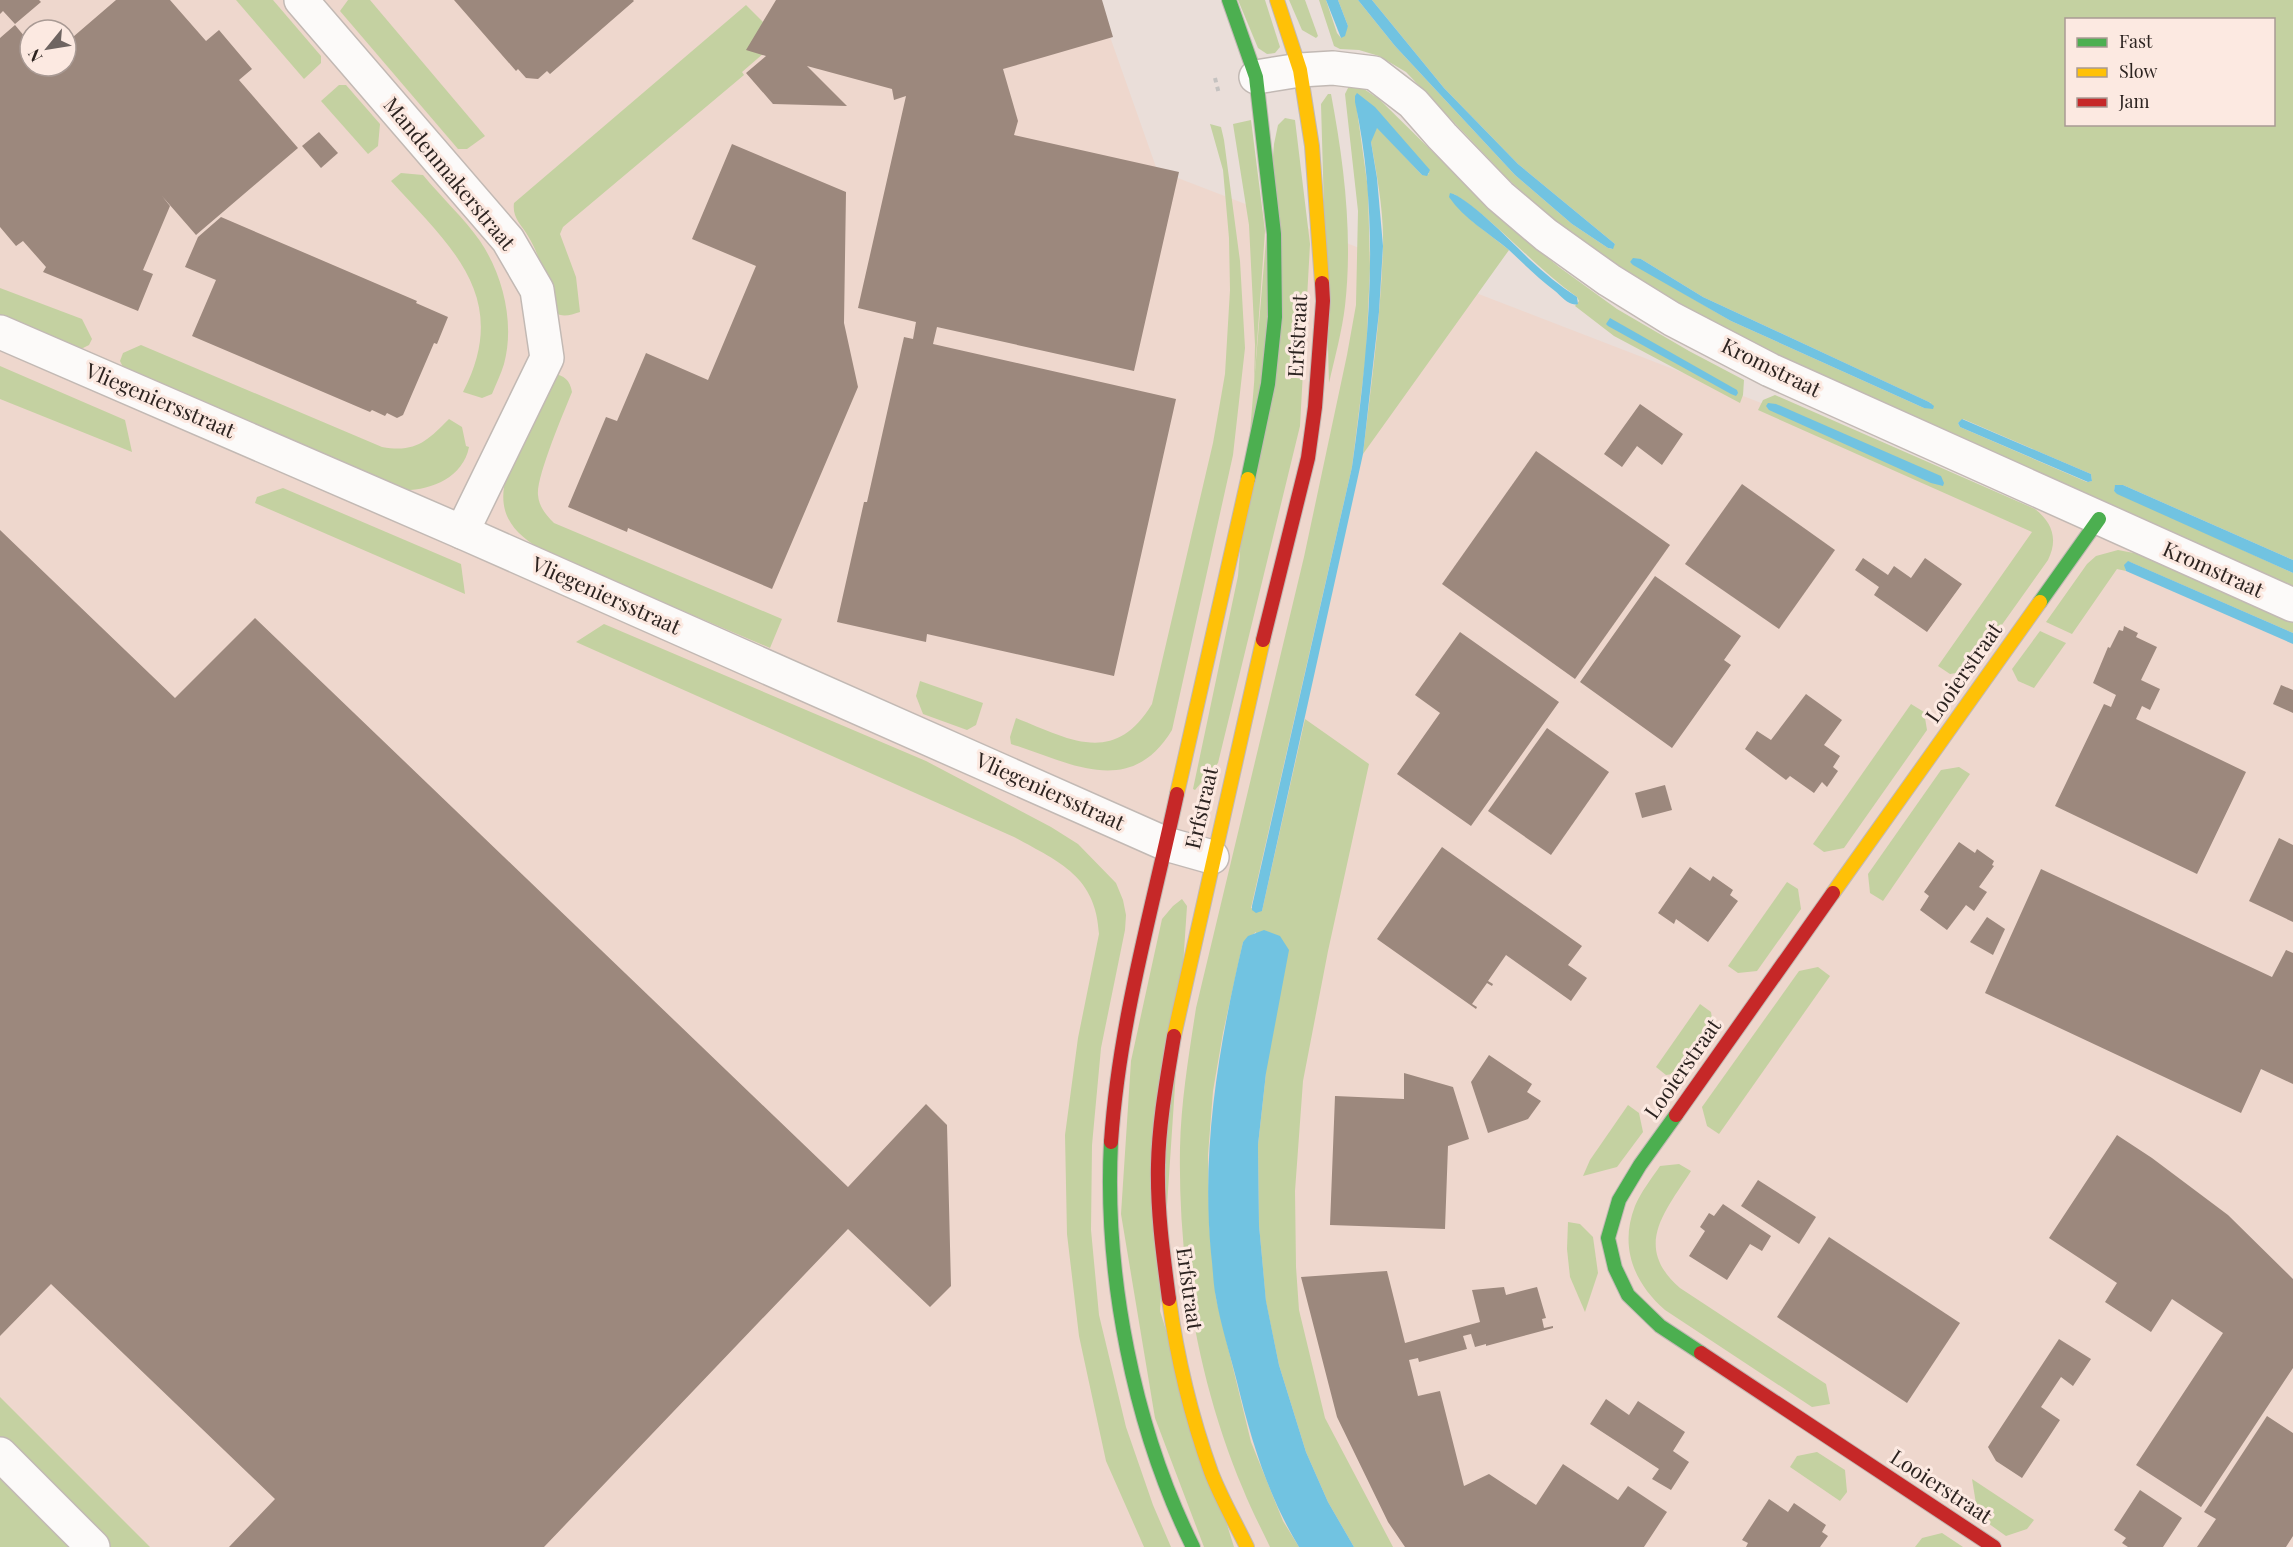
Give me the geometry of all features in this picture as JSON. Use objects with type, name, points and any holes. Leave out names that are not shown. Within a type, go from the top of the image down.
[{"type":"street","name":"Mandenmakerstraat","points":[[302,0],[508,240],[537,291],[547,357],[462,532]]},
{"type":"street","points":[[1229,0],[1256,77]]},
{"type":"street","points":[[1277,0],[1300,70]]},
{"type":"street","name":"Kromstraat","points":[[1256,77],[1300,70],[1333,68],[1374,73],[1413,103],[1500,196],[1546,235],[1609,280],[1672,319],[1770,370],[2293,605]]},
{"type":"street","name":"Erfstraat","points":[[1246,1547],[1212,1474],[1192,1411],[1175,1344],[1160,1229],[1158,1166],[1161,1116],[1176,1021],[1212,857],[1308,458],[1315,407],[1323,301],[1312,146],[1300,70]]},
{"type":"street","name":"Erfstraat","points":[[1192,1547],[1162,1474],[1140,1399],[1115,1282],[1110,1218],[1113,1110],[1121,1046],[1138,956],[1166,844],[1268,384],[1275,317],[1274,234],[1256,77]]},
{"type":"street","name":"Vliegeniersstraat","points":[[0,332],[462,532],[1166,844],[1212,857]]},
{"type":"street","name":"Looierstraat","points":[[1994,1547],[1660,1326],[1628,1296],[1615,1268],[1608,1238],[1619,1200],[1640,1165],[2098,519]]},
{"type":"street","points":[[0,1454],[93,1547]]},
{"type":"shaded area","points":[[0,0],[1097,0],[1157,170],[2293,608],[2293,1547],[0,1547]]},
{"type":"green space","points":[[236,0],[273,0],[321,56],[321,63],[304,79]]},
{"type":"green space","points":[[348,0],[370,0],[485,136],[467,149],[458,149],[340,11]]},
{"type":"green space","points":[[1238,0],[1265,0],[1280,47],[1275,53],[1267,54],[1258,48]]},
{"type":"green space","points":[[1289,0],[1305,0],[1318,36],[1316,38],[1302,30]]},
{"type":"green space","points":[[1319,0],[1326,0],[1337,33],[1341,38],[1348,26],[1338,0],[1358,0],[1395,46],[1515,175],[1572,224],[1612,249],[1615,244],[1518,164],[1444,88],[1372,0],[2293,0],[2293,560],[2123,485],[2115,486],[2114,491],[2293,573],[2293,586],[1782,360],[1699,317],[1622,269],[1557,223],[1508,179],[1406,72],[1379,56],[1359,50],[1340,49],[1334,46]],"holes":[[[1641,259],[1703,297],[1931,403],[1924,408],[1731,321],[1630,262]],[[1963,419],[2091,474],[2092,481],[2087,482],[1960,427],[1958,423]]]},
{"type":"green space","points":[[746,5],[780,39],[742,72],[744,75],[563,227],[560,234],[576,277],[580,312],[570,315],[557,314],[554,312],[541,263],[516,217],[514,203]]},
{"type":"green space","points":[[339,85],[346,85],[380,124],[378,146],[368,154],[321,101]]},
{"type":"green space","points":[[1349,86],[1361,87],[1379,99],[1505,223],[1559,267],[1617,309],[1744,380],[1740,403],[1614,336],[1575,306],[1579,301],[1577,297],[1486,218],[1454,194],[1472,221],[1509,250],[1363,454],[1382,273],[1380,194],[1371,142],[1371,137],[1377,127],[1422,175],[1429,174],[1355,96],[1368,189],[1370,268],[1366,355],[1352,467],[1251,908],[1262,911],[1305,719],[1369,764],[1328,951],[1303,1081],[1295,1191],[1299,1310],[1325,1418],[1393,1547],[1354,1547],[1328,1502],[1306,1452],[1279,1365],[1266,1302],[1259,1225],[1258,1145],[1266,1073],[1256,932],[1243,942],[1213,1091],[1208,1155],[1209,1224],[1216,1298],[1251,1442],[1283,1521],[1299,1547],[1270,1547],[1227,1448],[1203,1365],[1187,1279],[1180,1192],[1180,1148],[1186,1078],[1196,1008],[1304,557],[1356,305],[1358,211],[1345,94]]},
{"type":"green space","points":[[1328,94],[1331,94],[1340,146],[1348,226],[1344,315],[1329,383],[1321,104]]},
{"type":"green space","points":[[1285,118],[1295,120],[1310,244],[1300,426],[1218,763],[1195,790],[1193,789],[1238,576],[1274,144],[1278,125]]},
{"type":"green space","points":[[1251,120],[1265,231],[1254,385],[1255,345],[1249,225],[1233,124]]},
{"type":"green space","points":[[1210,124],[1221,127],[1224,140],[1240,261],[1245,348],[1233,455],[1172,730],[1155,751],[1138,764],[1118,770],[1098,770],[1056,760],[1011,744],[1010,737],[1016,718],[1072,739],[1090,743],[1106,742],[1122,736],[1137,724],[1152,704],[1213,443],[1225,374],[1230,290],[1229,238],[1223,170]]},
{"type":"green space","points":[[401,173],[423,175],[460,216],[488,254],[501,284],[507,316],[507,348],[503,368],[492,394],[482,398],[463,392],[476,358],[481,328],[478,301],[468,276],[453,252],[391,181]]},
{"type":"green space","points":[[0,288],[82,319],[92,339],[89,345],[75,352],[0,321]]},
{"type":"green space","points":[[141,345],[382,447],[404,448],[420,444],[449,419],[462,427],[466,446],[469,447],[466,458],[453,474],[434,485],[402,490],[127,375],[120,361],[123,353]]},
{"type":"green space","points":[[0,366],[125,420],[132,452],[0,399]]},
{"type":"green space","points":[[553,374],[566,379],[572,392],[541,474],[538,495],[541,507],[546,514],[554,523],[782,619],[770,648],[547,553],[516,530],[505,512],[503,501],[507,474]]},
{"type":"green space","points":[[1775,395],[2035,509],[2046,520],[2053,539],[2048,560],[1969,671],[1950,674],[1938,666],[2032,532],[1758,410],[1763,400]]},
{"type":"green space","points":[[283,488],[461,564],[465,594],[255,503],[257,497]]},
{"type":"green space","points":[[2118,550],[2139,554],[2293,623],[2293,633],[2130,562],[2125,568],[2126,571],[2117,569],[2072,634],[2046,622],[2087,564],[2096,556]]},
{"type":"green space","points":[[604,624],[926,761],[1051,827],[1078,844],[1116,883],[1126,915],[1125,930],[1101,1048],[1092,1145],[1091,1230],[1099,1315],[1126,1427],[1153,1505],[1171,1547],[1144,1547],[1106,1461],[1079,1336],[1067,1234],[1065,1135],[1078,1038],[1099,934],[1091,898],[1083,884],[1060,863],[1014,837],[576,642]]},
{"type":"green space","points":[[2040,631],[2066,643],[2034,688],[2018,681],[2012,669]]},
{"type":"green space","points":[[920,681],[983,703],[976,725],[967,730],[923,714],[916,696]]},
{"type":"green space","points":[[1911,704],[1924,712],[1927,730],[1844,848],[1824,852],[1813,844]]},
{"type":"green space","points":[[1959,767],[1970,774],[1883,901],[1870,893],[1868,874],[1941,770]]},
{"type":"green space","points":[[1787,882],[1798,889],[1801,909],[1757,971],[1738,973],[1728,966]]},
{"type":"green space","points":[[1182,899],[1187,906],[1160,1311],[1234,1547],[1204,1547],[1155,1418],[1121,1214],[1131,1061],[1162,919]]},
{"type":"green space","points":[[1818,967],[1830,976],[1719,1134],[1707,1126],[1702,1107],[1799,971]]},
{"type":"green space","points":[[1700,1004],[1711,1012],[1714,1031],[1687,1072],[1666,1075],[1656,1067]]},
{"type":"green space","points":[[1628,1105],[1639,1113],[1643,1132],[1617,1167],[1583,1176],[1590,1160]]},
{"type":"green space","points":[[1679,1164],[1691,1171],[1663,1216],[1656,1244],[1658,1258],[1666,1273],[1680,1288],[1826,1384],[1830,1404],[1812,1407],[1665,1310],[1645,1288],[1632,1263],[1629,1250],[1630,1221],[1640,1196],[1660,1166]]},
{"type":"green space","points":[[1568,1222],[1580,1224],[1593,1237],[1598,1273],[1585,1312],[1570,1277],[1567,1249]]},
{"type":"green space","points":[[0,1397],[150,1547],[107,1547],[0,1439]]},
{"type":"green space","points":[[1817,1452],[1845,1470],[1847,1492],[1840,1501],[1790,1467],[1797,1456]]},
{"type":"green space","points":[[0,1466],[80,1547],[0,1547]]},
{"type":"green space","points":[[1972,1479],[2034,1520],[2027,1529],[2006,1536],[1978,1516]]},
{"type":"green space","points":[[1942,1533],[1963,1547],[1915,1547],[1922,1538]]},
{"type":"water","points":[[1326,0],[1338,0],[1348,26],[1345,36],[1341,38]]},
{"type":"water","points":[[1358,0],[1372,0],[1444,88],[1518,164],[1615,244],[1613,249],[1572,224],[1515,175],[1395,46]]},
{"type":"water","points":[[1357,93],[1375,107],[1430,170],[1427,176],[1422,175],[1377,128],[1371,142],[1377,178],[1383,246],[1379,312],[1363,454],[1262,911],[1256,913],[1252,910],[1252,906],[1352,467],[1358,422],[1367,330],[1370,239],[1363,147],[1355,102]]},
{"type":"water","points":[[1450,193],[1458,196],[1479,212],[1540,269],[1577,297],[1578,304],[1572,304],[1566,300],[1509,250],[1469,219],[1449,197]]},
{"type":"water","points":[[1633,258],[1641,259],[1703,297],[1929,402],[1934,406],[1933,409],[1924,408],[1731,321],[1633,265],[1630,262]]},
{"type":"water","points":[[1610,318],[1737,390],[1738,393],[1736,396],[1731,394],[1608,326],[1606,324]]},
{"type":"water","points":[[1768,403],[1776,404],[1941,476],[1943,486],[1931,483],[1769,410],[1766,406]]},
{"type":"water","points":[[1962,419],[2091,474],[2092,481],[2088,482],[1960,427],[1958,423]]},
{"type":"water","points":[[2115,485],[2123,485],[2293,560],[2293,573],[2117,494],[2114,491]]},
{"type":"water","points":[[2128,561],[2293,633],[2293,644],[2126,571],[2124,565]]},
{"type":"water","points":[[1264,930],[1280,936],[1289,950],[1266,1073],[1258,1145],[1259,1225],[1266,1301],[1279,1365],[1306,1452],[1328,1502],[1354,1547],[1299,1547],[1288,1528],[1269,1488],[1242,1404],[1215,1292],[1208,1174],[1214,1096],[1226,1019],[1243,942],[1248,936]]},
{"type":"building","points":[[0,0],[39,0],[41,2],[22,18],[18,18],[15,24],[3,11],[0,14]]},
{"type":"building","points":[[116,0],[170,0],[206,41],[219,30],[252,69],[239,80],[298,148],[196,235],[162,196],[170,206],[143,270],[153,274],[138,311],[43,272],[46,267],[23,241],[16,246],[0,227],[0,38],[15,25],[18,29],[18,78],[78,78],[78,33]]},
{"type":"building","points":[[454,0],[634,1],[550,74],[547,71],[538,79],[526,78],[518,69],[516,71]]},
{"type":"building","points":[[776,0],[1102,0],[1113,37],[1003,69],[1018,121],[1014,135],[1179,172],[1134,371],[937,327],[933,344],[1176,399],[1114,676],[927,634],[926,642],[837,622],[904,337],[913,339],[916,322],[858,308],[906,96],[894,100],[892,89],[807,66],[847,106],[773,104],[746,73],[766,56],[746,50]]},
{"type":"building","points":[[319,132],[338,153],[321,168],[302,146]]},
{"type":"building","points":[[732,144],[846,192],[844,323],[858,387],[772,589],[628,528],[627,532],[568,507],[606,417],[617,421],[646,353],[708,380],[756,266],[692,239]]},
{"type":"building","points":[[221,217],[417,301],[416,303],[448,317],[437,344],[434,343],[403,415],[397,418],[387,413],[385,416],[372,410],[370,412],[192,336],[216,280],[185,267],[198,237]]},
{"type":"building","points":[[1640,404],[1683,434],[1662,465],[1637,446],[1622,467],[1604,454]]},
{"type":"building","points":[[1536,451],[1670,545],[1575,679],[1442,584]]},
{"type":"building","points":[[1742,484],[1835,550],[1779,629],[1685,564]]},
{"type":"building","points":[[0,530],[175,698],[255,618],[848,1187],[926,1104],[947,1125],[951,1286],[930,1307],[848,1229],[544,1547],[229,1547],[275,1499],[51,1284],[0,1336]]},
{"type":"building","points":[[1863,558],[1888,575],[1894,566],[1911,578],[1925,558],[1962,584],[1927,632],[1874,595],[1879,587],[1855,570]]},
{"type":"building","points":[[1655,576],[1741,636],[1724,660],[1731,665],[1672,748],[1580,682]]},
{"type":"building","points":[[2124,626],[2138,633],[2136,637],[2157,647],[2141,680],[2160,689],[2150,710],[2142,706],[2136,719],[2246,772],[2197,874],[2055,806],[2104,704],[2111,707],[2116,695],[2093,683],[2108,647],[2110,648],[2119,630],[2123,631]]},
{"type":"building","points":[[1460,632],[1559,702],[1471,826],[1397,774],[1440,713],[1415,695]]},
{"type":"building","points":[[2281,685],[2293,690],[2293,713],[2273,704]]},
{"type":"building","points":[[1806,694],[1842,720],[1824,745],[1840,756],[1833,767],[1838,771],[1827,787],[1822,782],[1814,793],[1790,776],[1786,780],[1745,749],[1757,731],[1771,740]]},
{"type":"building","points":[[1547,728],[1609,772],[1551,855],[1488,811]]},
{"type":"building","points":[[1665,785],[1672,810],[1642,818],[1635,793]]},
{"type":"building","points":[[2279,838],[2293,845],[2293,922],[2249,901]]},
{"type":"building","points":[[1959,842],[1975,853],[1977,849],[1994,861],[1992,865],[1994,866],[1979,887],[1987,892],[1974,911],[1966,905],[1947,930],[1920,910],[1929,896],[1924,892]]},
{"type":"building","points":[[1442,847],[1582,946],[1568,965],[1587,978],[1571,1001],[1506,955],[1488,981],[1493,984],[1492,986],[1487,983],[1472,1004],[1477,1007],[1476,1009],[1377,939]]},
{"type":"building","points":[[1690,867],[1710,881],[1713,876],[1733,890],[1730,895],[1738,901],[1708,942],[1676,919],[1674,924],[1658,913]]},
{"type":"building","points":[[2041,869],[2272,977],[2286,950],[2293,953],[2293,1084],[2261,1069],[2241,1113],[1985,993]]},
{"type":"building","points":[[1987,917],[2005,929],[1993,955],[1970,942]]},
{"type":"building","points":[[1489,1055],[1532,1084],[1527,1092],[1541,1101],[1528,1119],[1488,1133],[1471,1082]]},
{"type":"building","points":[[1404,1073],[1453,1087],[1469,1139],[1448,1146],[1445,1229],[1330,1225],[1335,1096],[1404,1099]]},
{"type":"building","points":[[2117,1135],[2152,1158],[2228,1215],[2293,1279],[2293,1368],[2201,1507],[2136,1465],[2223,1333],[2172,1299],[2151,1332],[2105,1302],[2117,1283],[2049,1238]]},
{"type":"building","points":[[1758,1180],[1816,1217],[1799,1244],[1741,1206]]},
{"type":"building","points":[[1723,1204],[1771,1236],[1762,1251],[1750,1244],[1727,1280],[1689,1256],[1705,1231],[1700,1227],[1709,1213],[1714,1216]]},
{"type":"building","points":[[1829,1237],[1960,1323],[1907,1403],[1777,1317]]},
{"type":"building","points":[[1387,1271],[1405,1343],[1480,1322],[1472,1290],[1504,1287],[1506,1295],[1537,1287],[1546,1318],[1542,1319],[1544,1328],[1553,1326],[1553,1328],[1475,1347],[1471,1334],[1463,1336],[1467,1349],[1419,1362],[1418,1358],[1409,1360],[1418,1396],[1440,1391],[1464,1486],[1489,1474],[1536,1505],[1563,1464],[1618,1500],[1628,1486],[1667,1512],[1644,1547],[1405,1547],[1388,1522],[1337,1417],[1301,1277]]},
{"type":"building","points":[[2059,1339],[2091,1359],[2073,1386],[2061,1377],[2041,1407],[2060,1420],[2022,1478],[1996,1461],[1988,1447]]},
{"type":"building","points":[[1606,1399],[1629,1415],[1638,1401],[1685,1432],[1673,1451],[1689,1462],[1671,1490],[1652,1479],[1659,1469],[1590,1424]]},
{"type":"building","points":[[2267,1416],[2293,1433],[2293,1536],[2286,1547],[2197,1547],[2216,1519],[2204,1512]]},
{"type":"building","points":[[2140,1490],[2182,1518],[2163,1547],[2128,1547],[2122,1543],[2126,1538],[2114,1530]]},
{"type":"building","points":[[1769,1499],[1788,1512],[1794,1503],[1826,1525],[1822,1532],[1828,1536],[1820,1547],[1746,1547],[1748,1543],[1742,1540]]},
{"type":"traffic: fast","points":[[1229,0],[1256,77],[1274,234],[1275,317],[1268,384],[1248,479]]},
{"type":"traffic: fast","points":[[2040,602],[2099,519]]},
{"type":"traffic: fast","points":[[1676,1115],[1640,1165],[1619,1200],[1608,1238],[1615,1268],[1628,1295],[1660,1326],[1701,1353]]},
{"type":"traffic: fast","points":[[1111,1142],[1110,1193],[1113,1245],[1118,1298],[1127,1350],[1154,1452],[1172,1501],[1193,1547]]},
{"type":"traffic: slow","points":[[1277,0],[1300,70],[1312,146],[1322,283]]},
{"type":"traffic: slow","points":[[1177,794],[1248,479]]},
{"type":"traffic: slow","points":[[1833,893],[2040,602]]},
{"type":"traffic: slow","points":[[1174,1036],[1263,640]]},
{"type":"traffic: slow","points":[[1169,1299],[1176,1343],[1197,1430],[1219,1491],[1247,1547]]},
{"type":"traffic: jam","points":[[1263,640],[1308,458],[1315,407],[1323,301],[1322,283]]},
{"type":"traffic: jam","points":[[1111,1142],[1115,1098],[1129,1010],[1177,794]]},
{"type":"traffic: jam","points":[[1676,1115],[1833,893]]},
{"type":"traffic: jam","points":[[1169,1299],[1159,1215],[1158,1165],[1162,1116],[1174,1036]]},
{"type":"traffic: jam","points":[[1701,1353],[1994,1547]]}]
